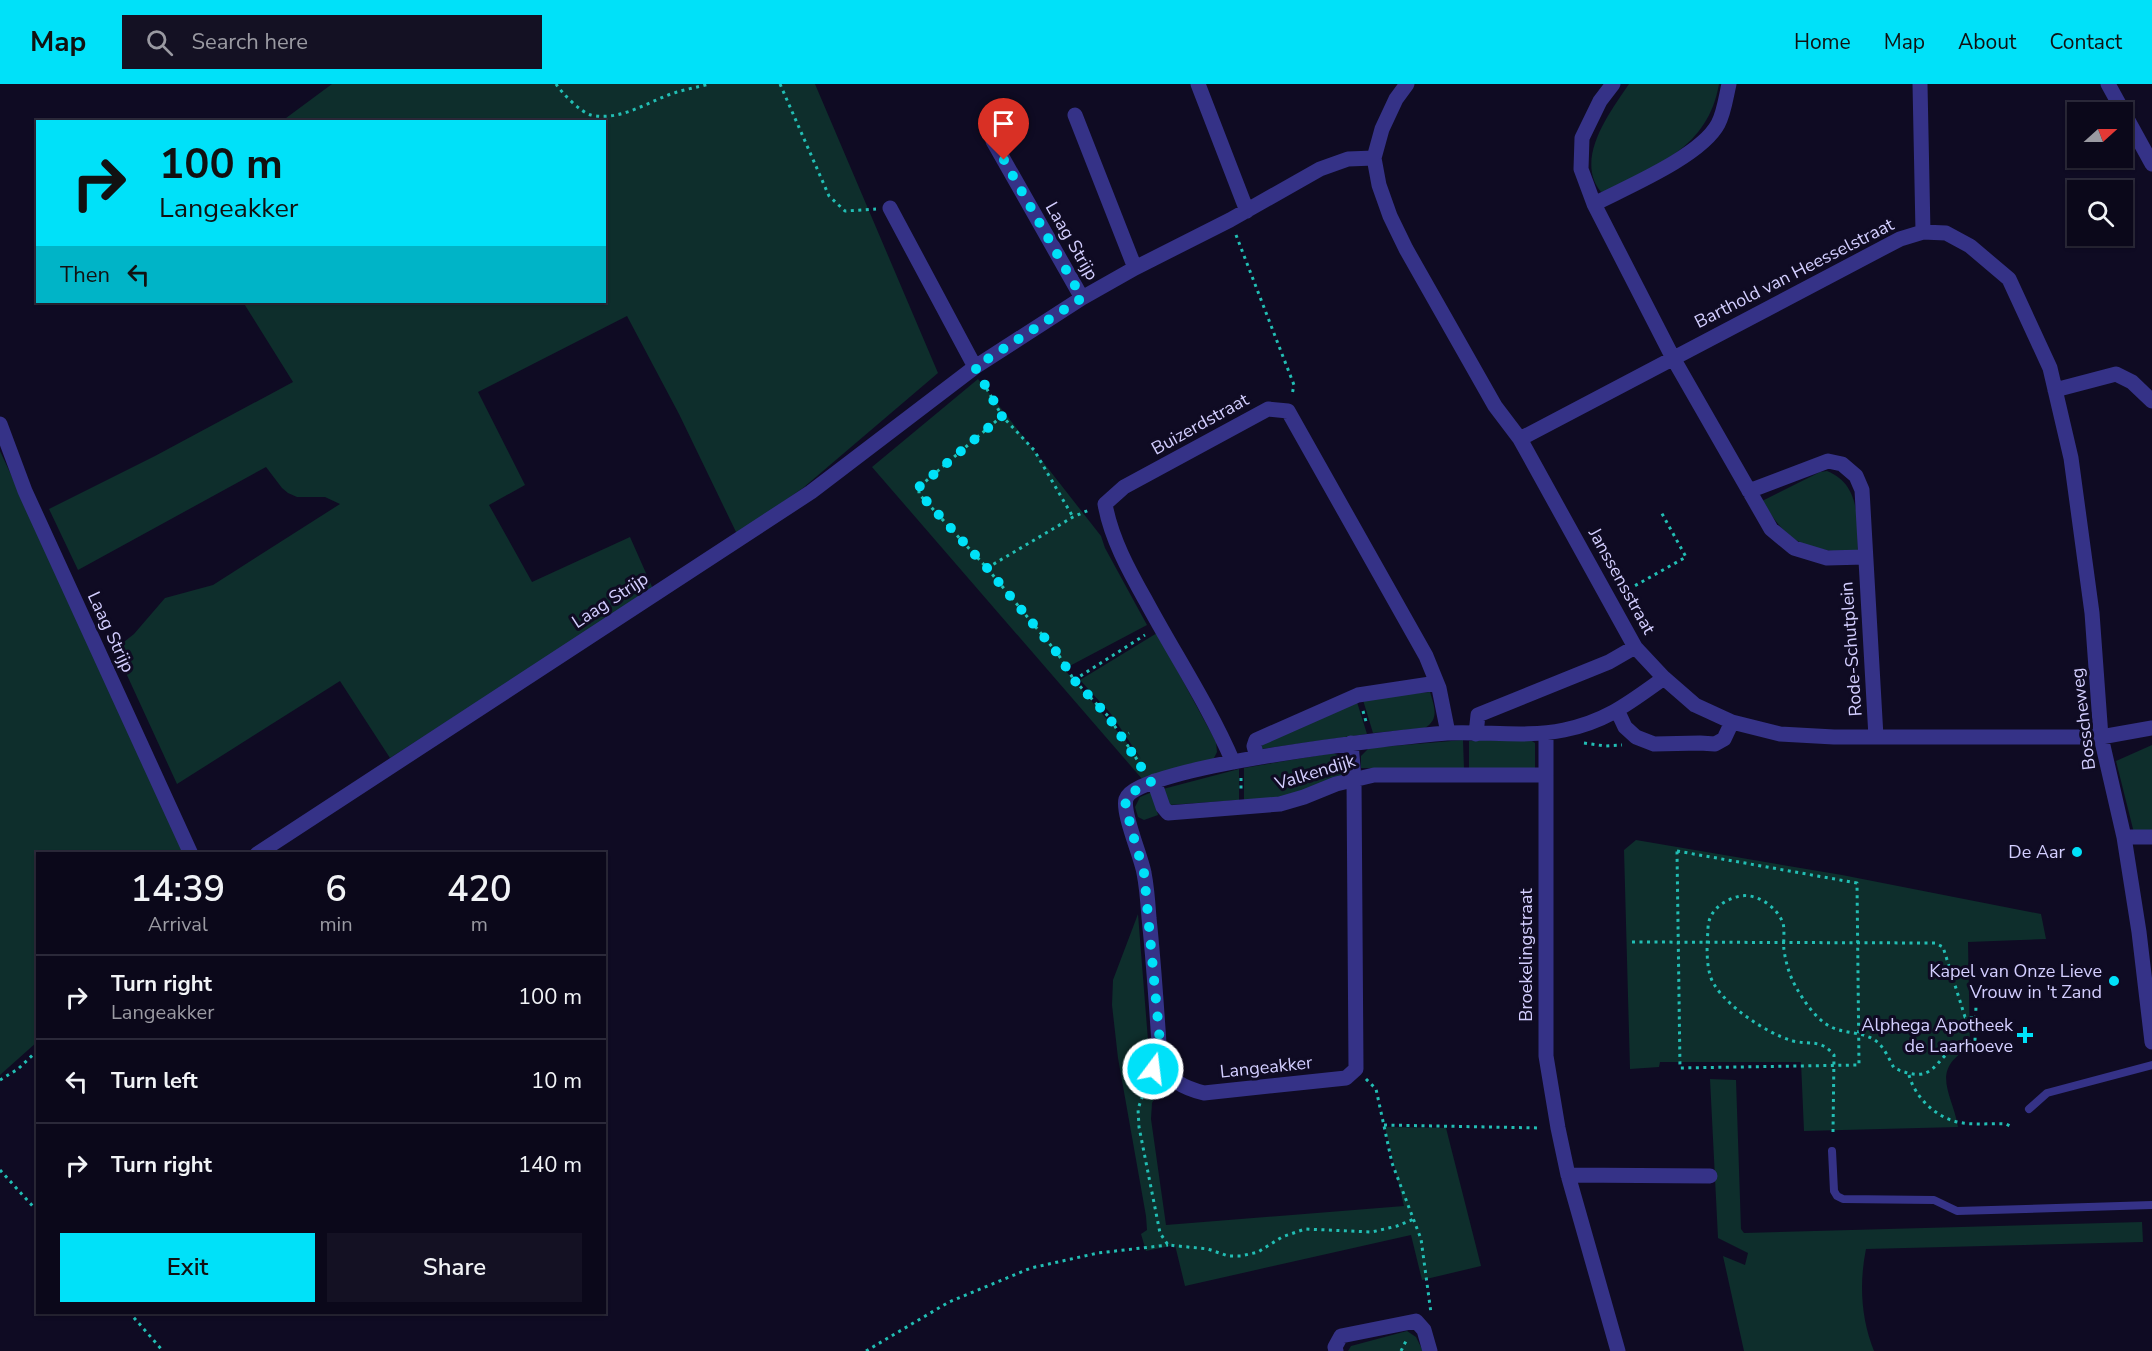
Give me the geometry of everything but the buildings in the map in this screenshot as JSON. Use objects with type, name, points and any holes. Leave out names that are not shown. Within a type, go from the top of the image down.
[{"type":"street","points":[[1198,84],[1246,211]]},
{"type":"street","name":"Janssensstraat","points":[[1407,84],[1396,99],[1382,129],[1374,158],[1379,185],[1406,249],[1495,406],[1520,439],[1635,647],[1664,678],[1695,705],[1732,722],[1780,734],[1876,737],[2101,737],[2152,728]]},
{"type":"street","name":"Rode-Schutplein","points":[[1612,84],[1600,101],[1582,138],[1581,169],[1594,204],[1673,358],[1770,529],[1794,548],[1827,558],[1865,557]]},
{"type":"street","points":[[1594,204],[1683,158],[1707,138],[1718,124],[1729,84]]},
{"type":"street","points":[[1920,84],[1923,232]]},
{"type":"street","points":[[2108,84],[2152,164]]},
{"type":"street","points":[[1075,115],[1135,268]]},
{"type":"street","name":"Laag Strijp","points":[[993,141],[1082,298]]},
{"type":"street","name":"Laag Strijp","points":[[260,852],[811,492],[975,367],[1082,298],[1135,268],[1230,220],[1320,169],[1347,159],[1374,158]]},
{"type":"street","points":[[890,208],[975,367]]},
{"type":"street","name":"Barthold van Heesselstraat","points":[[1520,439],[1900,238],[1923,232],[1946,233],[1970,246],[2009,279],[2049,368],[2055,390]]},
{"type":"street","points":[[2055,390],[2116,374],[2132,382],[2152,401]]},
{"type":"street","name":"Bosscheweg","points":[[2055,390],[2071,458],[2092,612],[2101,737],[2124,837],[2139,932],[2152,1042]]},
{"type":"street","name":"Buizerdstraat","points":[[1237,761],[1133,577],[1108,520],[1105,504],[1124,488],[1268,409],[1288,411]]},
{"type":"street","points":[[1288,411],[1426,656],[1437,683],[1448,733]]},
{"type":"street","name":"Laag Strijp","points":[[0,424],[26,490],[190,852]]},
{"type":"street","name":"Rode-Schutplein","points":[[1749,491],[1828,461],[1842,464],[1856,476],[1862,490],[1876,737]]},
{"type":"street","points":[[1476,734],[1478,715],[1610,662],[1635,647]]},
{"type":"street","name":"Valkendijk","points":[[1546,775],[1374,775],[1354,779],[1281,804],[1168,813],[1163,807],[1153,781],[1257,757],[1351,743],[1448,733],[1546,733],[1587,724],[1618,712],[1664,678]]},
{"type":"street","name":"Valkendijk","points":[[1257,757],[1254,746],[1256,740],[1358,695],[1437,683]]},
{"type":"street","points":[[1618,712],[1625,727],[1634,736],[1654,744],[1715,744],[1724,739],[1732,722]]},
{"type":"street","name":"Broekelingstraat","points":[[1546,733],[1545,1056],[1568,1175],[1618,1351]]},
{"type":"street","points":[[1351,743],[1354,779],[1356,1070]]},
{"type":"street","points":[[1153,781],[1129,794],[1125,801],[1144,873],[1162,1064]]},
{"type":"street","points":[[2124,837],[2152,837]]},
{"type":"street","name":"Langeakker","points":[[1162,1064],[1182,1087],[1204,1093],[1346,1078],[1356,1070]]},
{"type":"street","points":[[1568,1175],[1710,1176]]},
{"type":"street","points":[[1336,1351],[1335,1347],[1341,1336],[1416,1321],[1424,1330],[1430,1351]]},
{"type":"lane","points":[[2029,1109],[2046,1093],[2152,1065]]},
{"type":"lane","points":[[1832,1151],[1834,1191],[1837,1197],[1843,1199],[1934,1200],[1957,1211],[2152,1205]]},
{"type":"path","points":[[556,84],[562,93],[588,114],[605,116],[648,105],[675,93],[709,84]]},
{"type":"path","points":[[780,84],[829,196],[845,211],[890,208]]},
{"type":"path","points":[[1230,220],[1294,386],[1288,411]]},
{"type":"path","points":[[975,367],[1002,416],[1034,450],[1073,517],[987,568]]},
{"type":"path","points":[[1002,416],[919,487],[920,494],[987,568],[1058,654],[1074,680],[1108,716],[1153,781]]},
{"type":"path","points":[[1610,599],[1686,557],[1660,510]]},
{"type":"path","points":[[1074,680],[1160,626]]},
{"type":"path","points":[[1358,695],[1372,741]]},
{"type":"path","points":[[1122,737],[1129,733]]},
{"type":"path","points":[[1575,743],[1618,746],[1625,744],[1634,736]]},
{"type":"path","points":[[1237,761],[1241,806]]},
{"type":"path","points":[[1677,851],[1857,883],[1858,943],[1859,1065],[1680,1068],[1677,851]]},
{"type":"path","points":[[1833,1132],[1834,1055],[1820,1044],[1794,1041],[1774,1034],[1746,1017],[1718,991],[1710,976],[1707,960],[1708,925],[1713,912],[1725,901],[1742,896],[1757,897],[1770,905],[1783,922],[1787,969],[1811,1010],[1826,1025],[1842,1032],[1874,1039],[1887,1053],[1894,1068],[1909,1075],[1927,1072],[1961,1044],[1975,1041],[1976,1005]]},
{"type":"path","points":[[1632,942],[1935,943],[1942,947],[1965,1017],[1975,1018]]},
{"type":"path","points":[[0,1080],[18,1069],[36,1052]]},
{"type":"path","points":[[1162,1064],[1153,1069],[1138,1109],[1139,1127],[1160,1233],[1168,1245]]},
{"type":"path","points":[[1356,1070],[1376,1089],[1392,1163],[1421,1239],[1431,1313],[1416,1321]]},
{"type":"path","points":[[1909,1075],[1911,1085],[1922,1100],[1939,1113],[1961,1123],[1999,1123],[2012,1127]]},
{"type":"path","points":[[1384,1125],[1558,1128]]},
{"type":"path","points":[[0,1170],[36,1210]]},
{"type":"path","points":[[866,1351],[949,1302],[1030,1268],[1098,1253],[1168,1245],[1208,1249],[1228,1256],[1241,1256],[1258,1252],[1282,1237],[1305,1229],[1372,1232],[1398,1226],[1414,1219]]},
{"type":"path","points":[[131,1314],[163,1351]]},
{"type":"green space","points":[[332,84],[815,84],[938,373],[803,488],[737,534],[679,414],[627,316],[478,392],[525,485],[489,505],[532,582],[630,537],[653,589],[390,758],[340,681],[177,784],[115,649],[134,634],[165,598],[213,585],[340,504],[325,497],[297,497],[288,493],[266,467],[78,570],[49,509],[155,456],[293,382],[244,303],[606,303],[606,120],[283,120]]},
{"type":"green space","points":[[1629,84],[1719,84],[1713,106],[1704,124],[1678,152],[1644,172],[1601,192],[1594,179],[1591,165],[1593,151],[1605,122]]},
{"type":"green space","points":[[978,379],[1101,536],[1105,548],[1147,625],[1064,669],[1141,759],[1111,714],[1080,680],[1157,633],[1216,742],[1217,752],[1213,760],[1143,780],[872,467]]},
{"type":"green space","points":[[0,451],[185,852],[36,852],[36,1043],[0,1075]]},
{"type":"green space","points":[[1827,471],[1838,477],[1852,495],[1857,518],[1858,554],[1825,550],[1801,543],[1782,529],[1762,501],[1820,472]]},
{"type":"green space","points":[[1430,692],[1434,716],[1433,721],[1425,728],[1373,733],[1363,700]]},
{"type":"green space","points":[[1357,702],[1367,734],[1262,749],[1262,743]]},
{"type":"green space","points":[[1463,740],[1464,769],[1361,768],[1361,756],[1369,748]]},
{"type":"green space","points":[[1469,741],[1532,741],[1535,743],[1535,770],[1469,769]]},
{"type":"green space","points":[[2152,745],[2152,833],[2134,833],[2116,761]]},
{"type":"green space","points":[[1333,753],[1343,757],[1347,775],[1289,797],[1244,801],[1244,768]]},
{"type":"green space","points":[[1239,769],[1239,800],[1169,805],[1163,789]]},
{"type":"green space","points":[[1152,792],[1158,815],[1144,820],[1138,817],[1135,807],[1140,797]]},
{"type":"green space","points":[[1636,840],[1842,875],[2041,914],[2046,939],[1968,942],[1970,1047],[1957,1056],[1950,1065],[1946,1083],[1958,1127],[1804,1131],[1801,1062],[1660,1062],[1659,1067],[1630,1069],[1624,850]]},
{"type":"green space","points":[[1138,914],[1149,1053],[1162,1085],[1152,1103],[1151,1119],[1166,1225],[1404,1206],[1385,1127],[1446,1128],[1481,1266],[1422,1280],[1411,1235],[1185,1286],[1175,1245],[1146,1251],[1141,1234],[1147,1230],[1146,1216],[1118,1058],[1112,1005],[1113,980]]},
{"type":"green space","points":[[1710,1079],[1736,1080],[1741,1229],[1744,1233],[2142,1222],[2143,1242],[1866,1249],[1862,1275],[1862,1301],[1866,1326],[1874,1351],[1744,1351],[1723,1256],[1745,1265],[1748,1253],[1718,1238]]},
{"type":"green space","points":[[1407,1331],[1416,1337],[1423,1351],[1348,1351],[1351,1346]]},
{"type":"place","name":"De Aar","points":[[2077,852]]},
{"type":"place","name":"Kapel van Onze Lieve Vrouw in 't Zand","points":[[2114,981]]},
{"type":"place","name":"Alphega Apotheek de Laarhoeve","points":[[2025,1035]]},
{"type":"route","points":[[1004,160],[1082,298],[975,367],[1002,416],[919,487],[920,494],[987,568],[1058,654],[1074,680],[1108,716],[1151,782],[1129,794],[1125,801],[1144,873],[1151,934],[1162,1064],[1153,1069]]}]
